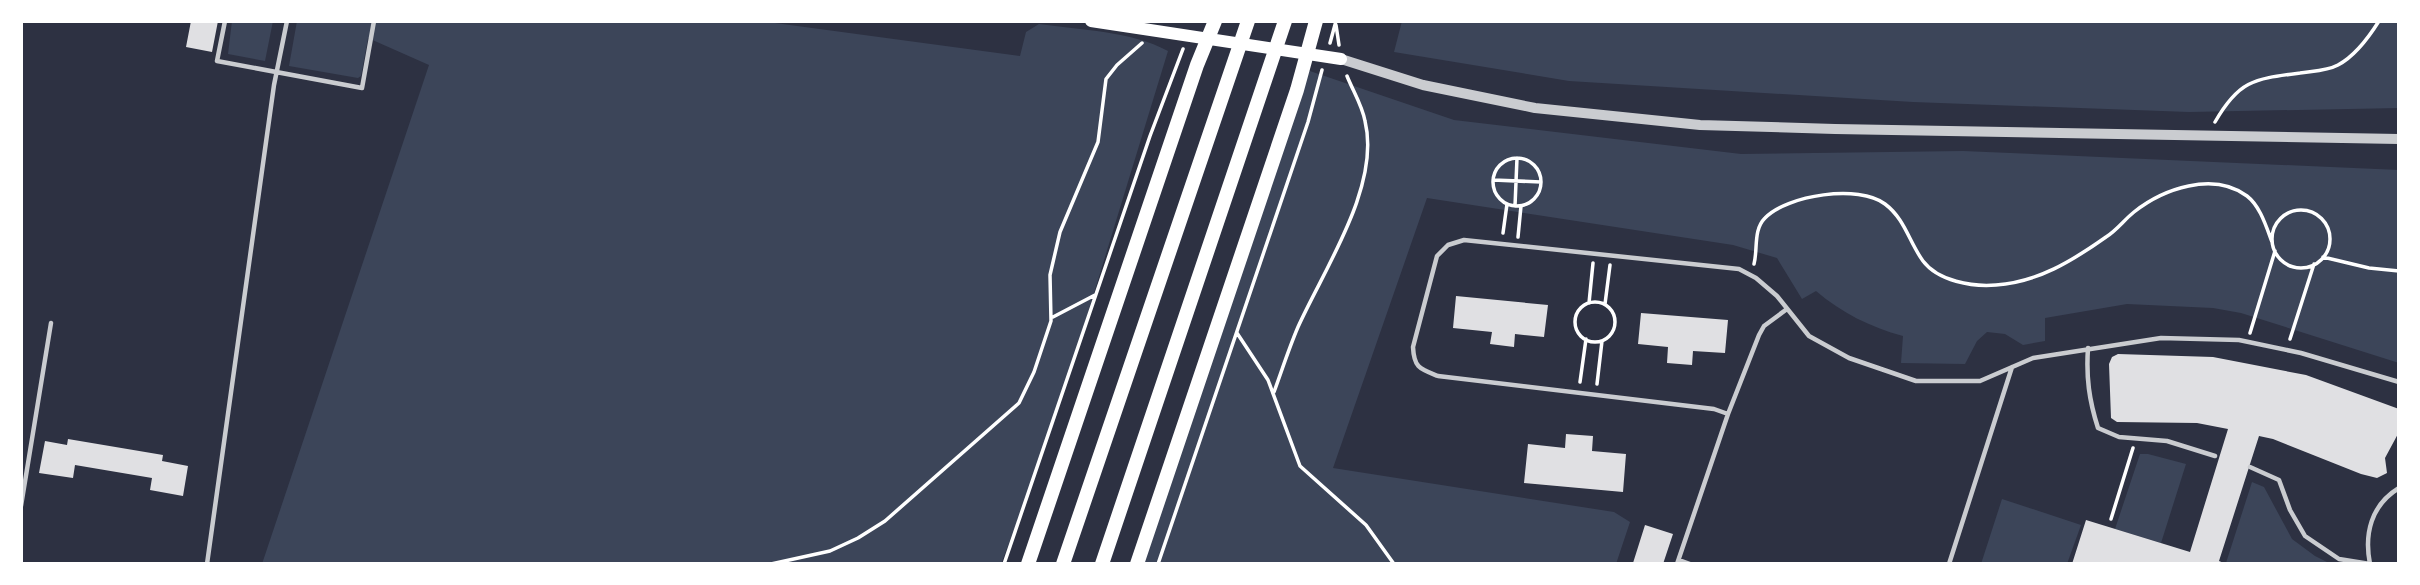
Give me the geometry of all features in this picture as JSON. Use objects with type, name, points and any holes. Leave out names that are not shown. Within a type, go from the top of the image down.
[{"type":"main road","points":[[1091,21],[1158,26],[1341,60]]},
{"type":"main road","points":[[1028,564],[1197,65],[1215,21]]},
{"type":"main road","points":[[1063,564],[1248,21]]},
{"type":"main road","points":[[1102,564],[1285,21]]},
{"type":"main road","points":[[1137,564],[1297,90],[1315,21]]},
{"type":"street","points":[[1341,60],[1423,86],[1535,107],[1700,125],[2399,139]]},
{"type":"lane","points":[[225,21],[217,61],[362,88],[374,21]]},
{"type":"lane","points":[[207,564],[277,72],[287,21]]},
{"type":"lane","points":[[1728,414],[1714,409],[1438,376],[1421,370],[1414,360],[1413,347],[1437,256],[1448,245],[1464,240],[1739,269],[1777,296],[1809,336],[1849,358],[1916,381],[1980,381],[2034,358],[2161,338],[2248,342],[2287,350],[2399,382]]},
{"type":"lane","points":[[1690,564],[1678,562],[1728,414],[1764,326],[1787,309]]},
{"type":"lane","points":[[21,506],[51,323]]},
{"type":"lane","points":[[2088,348],[2086,374],[2089,398],[2098,428],[2119,437],[2167,441],[2215,456]]},
{"type":"lane","points":[[1949,564],[2012,366]]},
{"type":"lane","points":[[2250,467],[2279,480],[2290,510],[2305,536],[2339,559],[2370,564],[2367,542],[2370,522],[2380,504],[2399,488]]},
{"type":"path","points":[[1330,43],[1336,21]]},
{"type":"path","points":[[1273,394],[1298,326],[1342,238],[1363,180],[1368,149],[1366,121],[1341,60],[1336,21]]},
{"type":"path","points":[[2207,136],[2228,99],[2244,85],[2265,78],[2320,71],[2338,65],[2354,52],[2379,21]]},
{"type":"path","points":[[771,564],[830,551],[885,521],[1019,403],[1034,372],[1051,318],[1050,275],[1057,243],[1098,142],[1106,79],[1158,26]]},
{"type":"path","points":[[1003,564],[1150,136],[1184,47]]},
{"type":"path","points":[[1158,564],[1308,122],[1323,69]]},
{"type":"path","points":[[1515,206],[1517,158]]},
{"type":"path","points":[[1517,158],[1532,162],[1541,182],[1535,198],[1521,206],[1507,204],[1496,193],[1493,180],[1502,163],[1517,158]]},
{"type":"path","points":[[1493,180],[1541,182]]},
{"type":"path","points":[[1751,275],[1756,257],[1757,231],[1764,219],[1794,201],[1835,194],[1861,195],[1882,201],[1899,216],[1922,260],[1932,271],[1980,286],[2016,283],[2043,275],[2109,235],[2151,200],[2174,190],[2204,183],[2232,188],[2248,197],[2260,212],[2275,251],[2288,264],[2297,267],[2314,264],[2323,257],[2328,249],[2328,230],[2324,222],[2309,211],[2300,210],[2283,216],[2273,232],[2272,242]]},
{"type":"path","points":[[1501,244],[1507,204]]},
{"type":"path","points":[[1517,246],[1521,206]]},
{"type":"path","points":[[2248,342],[2275,251]]},
{"type":"path","points":[[1589,303],[1594,254]]},
{"type":"path","points":[[1605,304],[1611,256]]},
{"type":"path","points":[[2323,257],[2369,268],[2399,271]]},
{"type":"path","points":[[2287,350],[2314,264]]},
{"type":"path","points":[[1051,318],[1060,311],[1108,290]]},
{"type":"path","points":[[1589,303],[1605,304],[1614,314],[1615,327],[1608,338],[1602,341],[1586,340],[1578,333],[1575,320],[1581,308],[1589,303]]},
{"type":"path","points":[[1234,328],[1268,380],[1300,466],[1366,525],[1394,564]]},
{"type":"path","points":[[1579,393],[1586,340]]},
{"type":"path","points":[[1596,395],[1602,341]]},
{"type":"path","points":[[2111,519],[2136,439]]},
{"type":"shaded area","points":[[232,21],[273,21],[265,61],[228,54]]},
{"type":"shaded area","points":[[297,21],[760,21],[1020,56],[1026,32],[1039,24],[1122,35],[1168,51],[1053,427],[1001,564],[262,564],[429,65],[368,38],[361,76],[358,78],[289,66]]},
{"type":"shaded area","points":[[1402,21],[2399,21],[2399,108],[2189,112],[1913,102],[1569,81],[1394,52]]},
{"type":"shaded area","points":[[1304,69],[1454,120],[1741,154],[1963,151],[2399,170],[2399,363],[2241,313],[2213,308],[2127,304],[2045,318],[2045,341],[2023,345],[2005,334],[1987,332],[1977,341],[1965,364],[1901,363],[1903,336],[1857,318],[1816,291],[1802,299],[1777,258],[1733,245],[1427,198],[1333,468],[1614,512],[1630,522],[1616,564],[1134,564]]},
{"type":"shaded area","points":[[2140,454],[2186,464],[2161,543],[2115,529]]},
{"type":"shaded area","points":[[2252,482],[2264,487],[2292,539],[2331,564],[2226,563]]},
{"type":"shaded area","points":[[2002,499],[2081,525],[2067,564],[1981,564]]},
{"type":"building","points":[[191,21],[218,21],[212,52],[186,47]]},
{"type":"building","points":[[1456,296],[1548,305],[1544,337],[1515,334],[1514,347],[1490,344],[1492,332],[1453,328]]},
{"type":"building","points":[[1641,313],[1728,320],[1725,353],[1693,351],[1692,365],[1667,363],[1668,347],[1638,344]]},
{"type":"building","points":[[2118,354],[2213,357],[2306,375],[2399,409],[2399,432],[2385,458],[2387,473],[2377,478],[2361,474],[2259,436],[2219,561],[2226,564],[2072,564],[2086,520],[2190,552],[2228,429],[2197,423],[2117,422],[2111,418],[2109,364],[2112,357]]},
{"type":"building","points":[[1566,434],[1593,436],[1592,451],[1626,454],[1623,492],[1524,483],[1528,444],[1565,448]]},
{"type":"building","points":[[68,439],[163,455],[162,461],[188,466],[183,496],[150,490],[152,478],[75,465],[73,478],[39,473],[45,441],[67,445]]},
{"type":"building","points":[[1645,525],[1673,534],[1663,564],[1633,563]]}]
